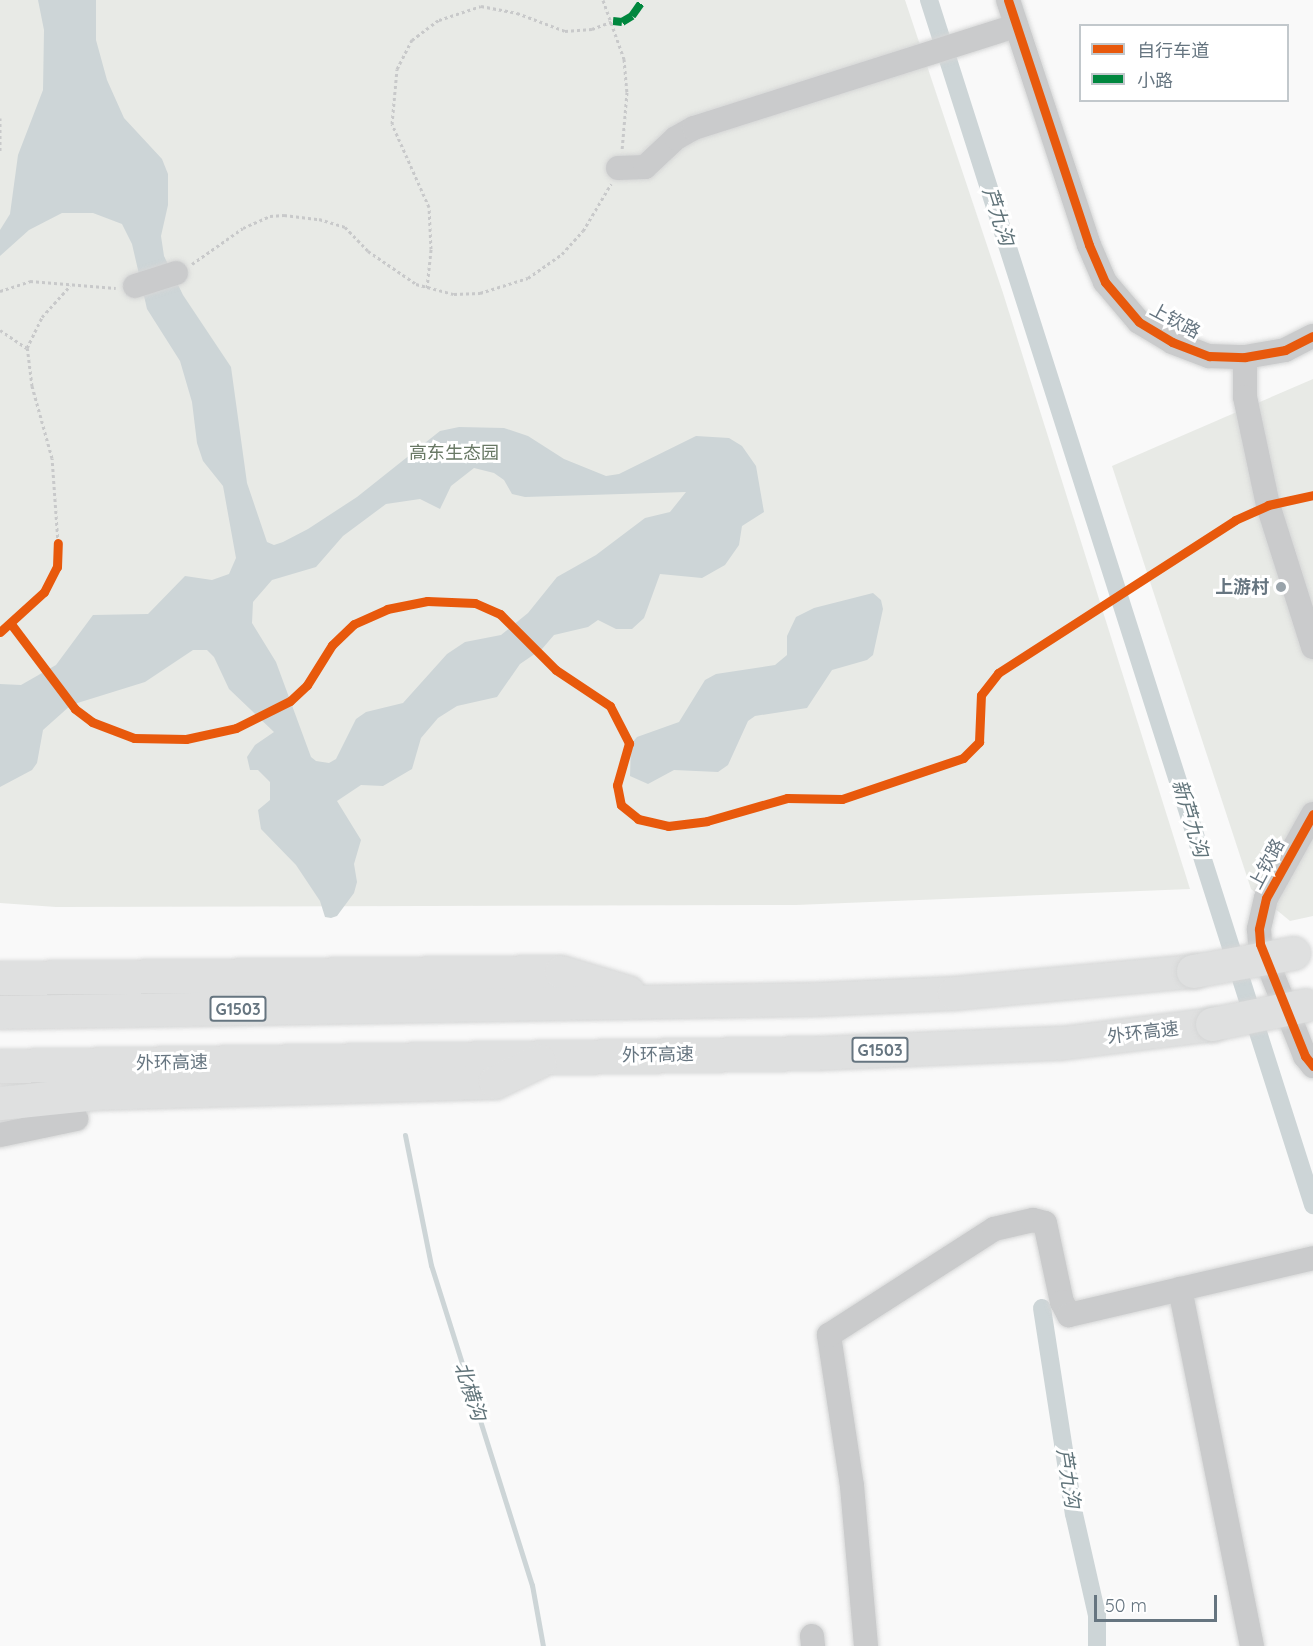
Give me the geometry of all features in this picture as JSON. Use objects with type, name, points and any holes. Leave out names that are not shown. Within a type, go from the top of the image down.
[{"type":"highway","name":"G1503","points":[[0,1012],[661,1001],[954,993],[1193,971],[1303,951]]},
{"type":"highway","points":[[0,954],[56,964],[76,976]]},
{"type":"highway","points":[[0,978],[561,972],[661,1001]]},
{"type":"highway","name":"外环高速","points":[[0,1066],[547,1057],[1060,1043],[1212,1024],[1309,1004]]},
{"type":"highway","points":[[0,1103],[120,1092],[495,1082],[547,1057]]},
{"type":"street","name":"上钦路","points":[[1008,0],[1089,244],[1105,282],[1139,322],[1172,342],[1209,356],[1245,357],[1285,350],[1313,336]]},
{"type":"street","points":[[618,168],[645,167],[676,138],[694,128],[1016,26]]},
{"type":"street","points":[[135,286],[176,273]]},
{"type":"street","points":[[1245,357],[1245,397],[1268,505],[1313,647]]},
{"type":"street","name":"上钦路","points":[[1313,814],[1266,898],[1259,929],[1260,944],[1305,1056],[1313,1066]]},
{"type":"street","points":[[0,1135],[76,1119]]},
{"type":"street","points":[[867,1646],[852,1486],[829,1335],[994,1229],[1033,1220],[1045,1223],[1062,1302],[1069,1315],[1309,1260]]},
{"type":"street","points":[[1180,1289],[1252,1646]]},
{"type":"path","points":[[176,273],[243,228],[270,216],[284,215],[319,219],[345,227],[393,271],[427,288],[454,294],[480,293],[528,278],[562,254],[583,231],[618,168],[627,92],[624,59],[613,21],[603,0]]},
{"type":"path","points":[[427,288],[431,249],[429,207],[392,124],[397,69],[412,40],[440,20],[481,6],[517,13],[566,31],[592,29],[613,21]]},
{"type":"path","points":[[0,118],[0,152]]},
{"type":"path","points":[[0,291],[30,281],[70,285],[135,286]]},
{"type":"path","points":[[57,558],[52,458],[32,386],[27,348],[42,317],[70,285]]},
{"type":"path","points":[[0,330],[27,348]]},
{"type":"green space","name":"高东生态园","points":[[0,0],[905,0],[1003,293],[1190,889],[796,905],[56,907],[0,903]]},
{"type":"green space","points":[[1313,379],[1313,916],[1290,921],[1251,889],[1112,466]]},
{"type":"shaded area","points":[[38,0],[96,0],[96,40],[107,80],[124,118],[162,159],[168,174],[168,205],[161,236],[164,256],[183,295],[231,367],[247,483],[267,542],[274,545],[308,529],[357,497],[440,431],[459,427],[504,428],[528,436],[564,459],[606,476],[619,474],[696,436],[729,438],[742,446],[756,466],[764,512],[742,526],[739,545],[725,565],[702,578],[660,574],[644,618],[632,629],[616,629],[598,620],[588,627],[554,635],[542,649],[520,664],[497,697],[457,706],[438,718],[421,738],[412,769],[383,786],[361,785],[337,801],[361,840],[354,864],[357,882],[354,893],[337,916],[331,918],[325,917],[320,901],[296,865],[261,829],[258,810],[270,800],[270,782],[258,770],[250,770],[247,757],[255,745],[274,732],[229,689],[214,657],[207,650],[193,650],[145,682],[71,705],[43,730],[37,763],[32,770],[0,787],[0,684],[21,685],[56,665],[93,615],[148,614],[185,576],[212,580],[229,574],[236,558],[223,486],[203,461],[197,443],[192,402],[180,361],[147,309],[132,244],[122,224],[93,213],[62,213],[29,230],[0,256],[0,230],[10,214],[18,155],[43,90],[44,30]],"holes":[[[474,468],[494,473],[504,480],[512,494],[525,497],[686,492],[670,512],[645,518],[596,555],[557,577],[528,613],[501,635],[465,642],[447,654],[403,703],[366,712],[356,719],[336,759],[329,763],[316,761],[311,757],[276,662],[252,623],[253,602],[272,580],[316,567],[343,536],[386,504],[420,499],[440,509],[451,486]]]},
{"type":"shaded area","points":[[873,593],[881,600],[883,609],[873,655],[867,660],[832,670],[807,708],[755,716],[748,721],[728,765],[718,772],[674,770],[648,784],[630,776],[631,744],[637,737],[679,722],[705,680],[716,674],[775,665],[787,655],[787,636],[796,617],[814,608]]},
{"type":"waterway","name":"新芦九沟","points":[[929,0],[1313,1205]]},
{"type":"waterway","name":"北横沟","points":[[405,1135],[431,1265],[532,1585],[543,1646]]},
{"type":"waterway","name":"芦九沟","points":[[1042,1308],[1074,1514],[1097,1615],[1097,1646]]},
{"type":"marked path","points":[[613,21],[622,22],[632,16],[643,0]]},
{"type":"cycle path","points":[[1008,0],[1089,245],[1105,282],[1139,322],[1172,342],[1209,356],[1245,357],[1285,350],[1313,336]]},
{"type":"cycle path","points":[[11,624],[75,709],[92,722],[134,738],[186,739],[236,728],[290,701],[307,685],[332,645],[354,624],[387,609],[427,601],[475,603],[500,614],[556,670],[610,706],[629,743],[617,785],[621,805],[638,819],[668,826],[707,821],[787,798],[842,799],[963,758],[979,742],[981,695],[998,673],[1235,520],[1268,505],[1313,495]]},
{"type":"cycle path","points":[[0,632],[44,592],[57,567],[58,543]]},
{"type":"cycle path","points":[[1313,814],[1266,898],[1259,929],[1260,944],[1305,1056],[1313,1066]]},
{"type":"place","name":"上游村","points":[[1281,587]]}]
